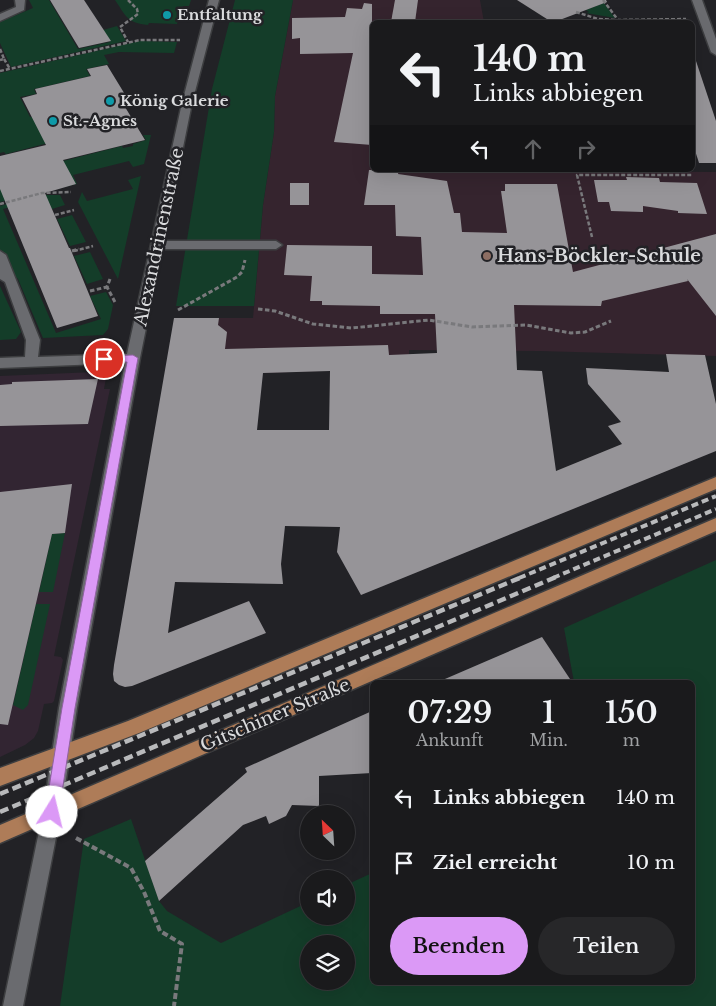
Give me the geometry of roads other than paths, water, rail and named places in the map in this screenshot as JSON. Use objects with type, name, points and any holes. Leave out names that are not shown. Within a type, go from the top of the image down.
[{"type":"main road","points":[[0,777],[133,727],[716,484]]},
{"type":"main road","name":"Gitschiner Straße","points":[[0,834],[716,524]]},
{"type":"street","points":[[0,18],[21,8],[20,0]]},
{"type":"street","name":"Alexandrinenstraße","points":[[13,1006],[52,812],[61,753],[133,358],[187,103],[214,0]]},
{"type":"street","points":[[698,0],[716,52]]},
{"type":"street","points":[[158,246],[276,245]]},
{"type":"street","points":[[0,255],[5,277],[33,340],[31,362]]},
{"type":"street","points":[[0,364],[133,358]]},
{"type":"railway","points":[[519,578],[716,496]]},
{"type":"railway","points":[[553,578],[716,509]]},
{"type":"railway","points":[[0,794],[522,577]]},
{"type":"railway","points":[[0,812],[556,577]]},
{"type":"place","name":"Entfaltung","points":[[167,15]]},
{"type":"place","name":"König Galerie","points":[[110,101]]},
{"type":"place","name":"St.-Agnes","points":[[53,121]]},
{"type":"place","name":"Hans-Böckler-Schule","points":[[487,256]]}]
